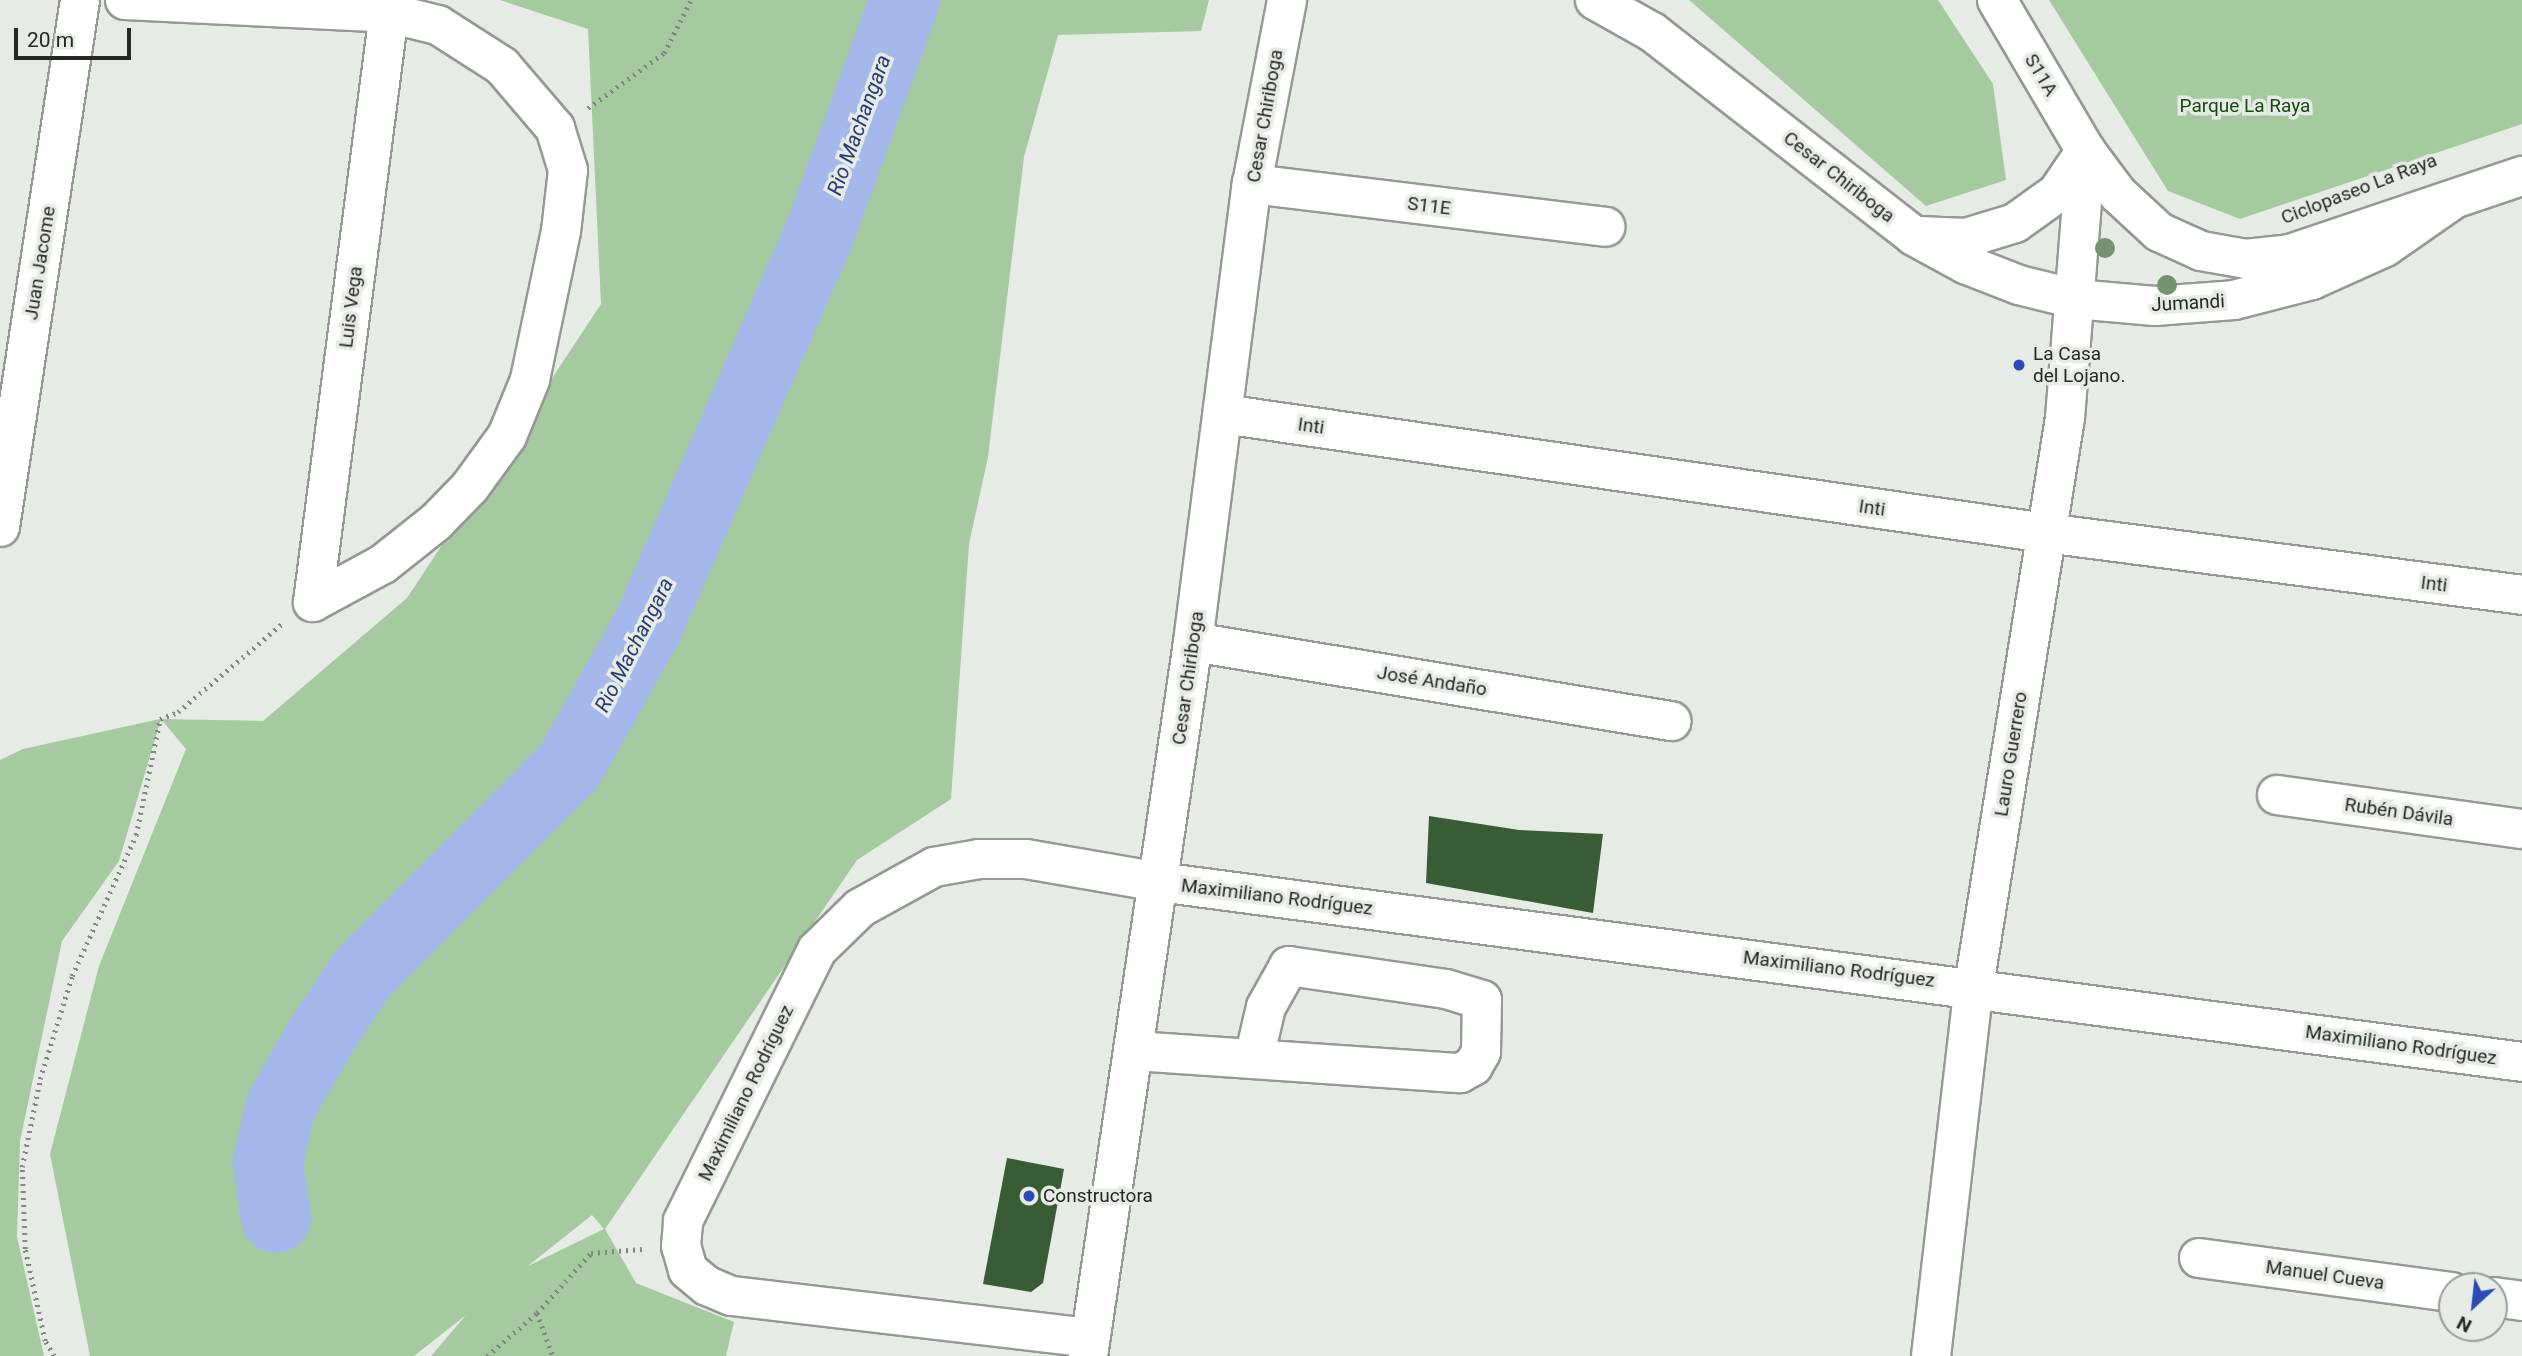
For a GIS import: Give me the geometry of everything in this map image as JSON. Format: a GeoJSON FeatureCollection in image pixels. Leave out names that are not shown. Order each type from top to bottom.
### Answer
{"type":"FeatureCollection","features":[{"type":"Feature","properties":{"kind":"street","name":"Juan Jacome"},"geometry":{"type":"LineString","coordinates":[[0,527],[80,0]]}},
{"type":"Feature","properties":{"kind":"street"},"geometry":{"type":"LineString","coordinates":[[125,0],[389,13],[438,25],[502,66],[555,128],[568,170],[561,231],[530,380],[507,436],[470,487],[436,522],[383,564],[313,601]]}},
{"type":"Feature","properties":{"kind":"street","name":"Cesar Chiriboga"},"geometry":{"type":"LineString","coordinates":[[1089,1347],[1135,1051],[1193,642],[1252,184],[1287,0]]}},
{"type":"Feature","properties":{"kind":"street","name":"Cesar Chiriboga"},"geometry":{"type":"LineString","coordinates":[[1595,0],[1652,32],[1914,236],[1966,238],[2015,223],[2057,193],[2086,151]]}},
{"type":"Feature","properties":{"kind":"street","name":"S11A"},"geometry":{"type":"LineString","coordinates":[[1997,0],[2086,151]]}},
{"type":"Feature","properties":{"kind":"street","name":"Luis Vega"},"geometry":{"type":"LineString","coordinates":[[313,601],[389,13]]}},
{"type":"Feature","properties":{"kind":"street","name":"Jumandi"},"geometry":{"type":"LineString","coordinates":[[2086,151],[2118,194],[2159,232],[2201,251],[2246,258],[2290,254],[2451,201],[2519,186]]}},
{"type":"Feature","properties":{"kind":"street","name":"Lauro Guerrero"},"geometry":{"type":"LineString","coordinates":[[1931,1356],[1974,986],[2065,418],[2086,151]]}},
{"type":"Feature","properties":{"kind":"street","name":"S11E"},"geometry":{"type":"LineString","coordinates":[[1252,184],[1605,227]]}},
{"type":"Feature","properties":{"kind":"street","name":"Jumandi"},"geometry":{"type":"LineString","coordinates":[[1914,236],[1965,264],[2019,285],[2075,299],[2155,306],[2247,297],[2312,280],[2385,247],[2451,201]]}},
{"type":"Feature","properties":{"kind":"street","name":"Inti"},"geometry":{"type":"LineString","coordinates":[[1223,414],[2046,533],[2522,595]]}},
{"type":"Feature","properties":{"kind":"street","name":"José Andaño"},"geometry":{"type":"LineString","coordinates":[[1193,642],[1672,721]]}},
{"type":"Feature","properties":{"kind":"street","name":"Rubén Dávila"},"geometry":{"type":"LineString","coordinates":[[2277,795],[2522,829]]}},
{"type":"Feature","properties":{"kind":"street","name":"Maximiliano Rodríguez"},"geometry":{"type":"LineString","coordinates":[[681,1246],[683,1221],[817,950],[860,908],[934,867],[979,859],[1026,859],[1159,882],[1974,986],[2522,1062]]}},
{"type":"Feature","properties":{"kind":"street"},"geometry":{"type":"LineString","coordinates":[[1135,1051],[1460,1073],[1473,1066],[1481,1052],[1482,1000],[1446,989],[1289,966],[1266,1007],[1254,1058]]}},
{"type":"Feature","properties":{"kind":"street"},"geometry":{"type":"LineString","coordinates":[[681,1246],[688,1270],[707,1286],[731,1296],[1089,1347]]}},
{"type":"Feature","properties":{"kind":"street","name":"Manuel Cueva"},"geometry":{"type":"LineString","coordinates":[[2199,1258],[2438,1290]]}},
{"type":"Feature","properties":{"kind":"path"},"geometry":{"type":"LineString","coordinates":[[555,128],[619,90],[664,53],[691,0]]}},
{"type":"Feature","properties":{"kind":"path"},"geometry":{"type":"LineString","coordinates":[[54,1356],[45,1341],[25,1249],[22,1167],[40,1079],[72,976],[136,835],[160,719],[178,712],[267,634],[313,601]]}},
{"type":"Feature","properties":{"kind":"path"},"geometry":{"type":"LineString","coordinates":[[486,1356],[537,1313],[591,1253],[681,1246]]}},
{"type":"Feature","properties":{"kind":"path"},"geometry":{"type":"LineString","coordinates":[[537,1313],[553,1356]]}},
{"type":"Feature","properties":{"kind":"green space"},"geometry":{"type":"Polygon","coordinates":[[[500,0],[1209,0],[1201,31],[1058,35],[1024,157],[988,457],[969,544],[951,799],[857,860],[605,1229],[636,1283],[734,1322],[726,1356],[431,1356],[466,1315],[414,1356],[90,1356],[50,1154],[99,966],[186,749],[161,719],[263,721],[407,598],[601,304],[588,29],[500,0]],[[592,1215],[528,1266],[604,1229],[592,1215]]]}},
{"type":"Feature","properties":{"kind":"green space"},"geometry":{"type":"Polygon","coordinates":[[[1689,0],[1938,0],[1993,84],[2006,180],[1926,206],[1689,0]]]}},
{"type":"Feature","properties":{"kind":"green space","name":"Parque La Raya"},"geometry":{"type":"Polygon","coordinates":[[[2049,0],[2522,0],[2522,124],[2240,219],[2168,191],[2049,0]]]}},
{"type":"Feature","properties":{"kind":"green space"},"geometry":{"type":"Polygon","coordinates":[[[161,719],[119,861],[62,941],[20,1141],[17,1237],[44,1356],[0,1356],[0,760],[23,749],[161,719]]]}},
{"type":"Feature","properties":{"kind":"building"},"geometry":{"type":"Polygon","coordinates":[[[1429,816],[1519,830],[1603,834],[1593,913],[1426,883],[1429,816]]]}},
{"type":"Feature","properties":{"kind":"building"},"geometry":{"type":"Polygon","coordinates":[[[1007,1158],[1064,1169],[1043,1283],[1031,1292],[983,1284],[1007,1158]]]}},
{"type":"Feature","properties":{"kind":"waterway","name":"Rio Machangara"},"geometry":{"type":"LineString","coordinates":[[276,1218],[268,1163],[280,1108],[318,1041],[363,973],[570,765],[648,626],[819,235],[905,0]]}},
{"type":"Feature","properties":{"kind":"place","name":"La Casa del Lojano."},"geometry":{"type":"Point","coordinates":[2019,365]}},
{"type":"Feature","properties":{"kind":"place","name":"Constructora"},"geometry":{"type":"Point","coordinates":[1029,1196]}}]}
